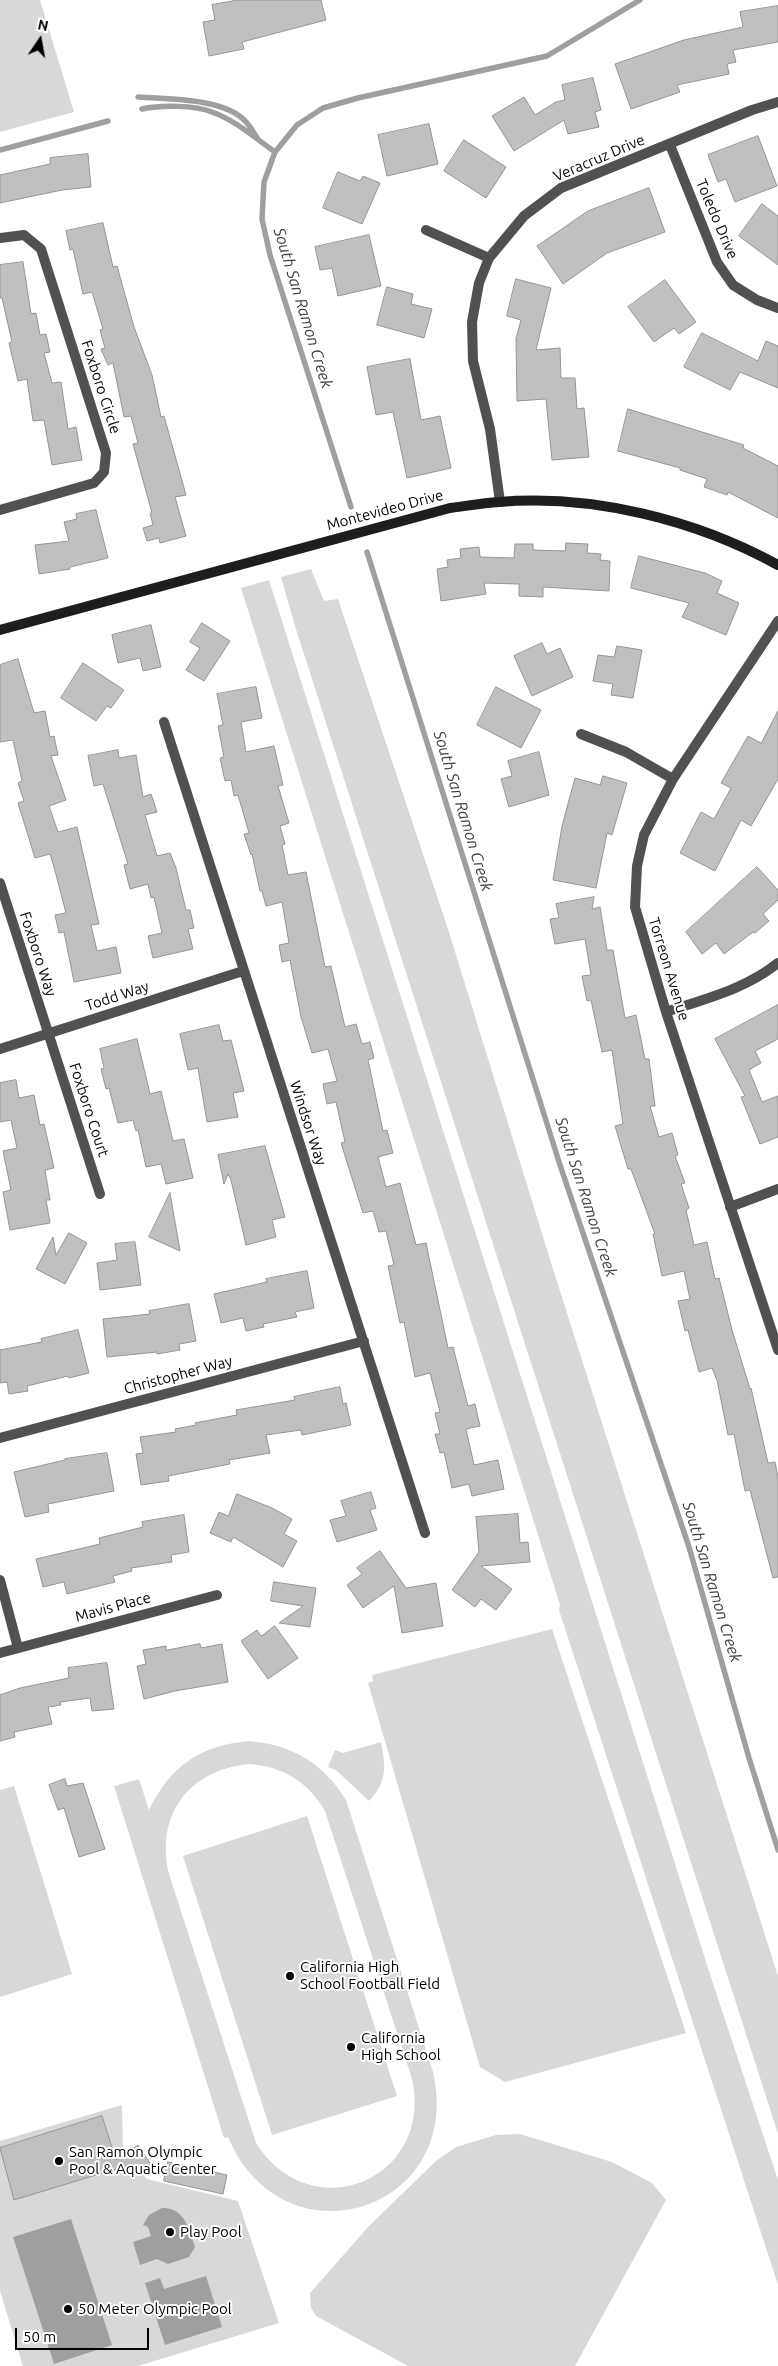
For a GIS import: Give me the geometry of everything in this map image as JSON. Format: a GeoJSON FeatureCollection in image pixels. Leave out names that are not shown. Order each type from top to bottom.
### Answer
{"type":"FeatureCollection","features":[{"type":"Feature","properties":{"kind":"street","name":"Veracruz Drive"},"geometry":{"type":"LineString","coordinates":[[500,502],[490,429],[473,361],[472,322],[479,283],[489,258],[524,216],[561,188],[752,110],[778,102]]}},
{"type":"Feature","properties":{"kind":"street","name":"Toledo Drive"},"geometry":{"type":"LineString","coordinates":[[670,145],[717,262],[733,284],[756,300],[778,308]]}},
{"type":"Feature","properties":{"kind":"street"},"geometry":{"type":"LineString","coordinates":[[426,230],[489,258]]}},
{"type":"Feature","properties":{"kind":"street","name":"Foxboro Circle"},"geometry":{"type":"LineString","coordinates":[[0,238],[24,235],[41,249],[106,453],[104,472],[94,483],[0,510]]}},
{"type":"Feature","properties":{"kind":"street","name":"Montevideo Drive"},"geometry":{"type":"LineString","coordinates":[[0,630],[450,508],[500,502],[558,502],[635,511],[700,530],[757,553],[778,565]]}},
{"type":"Feature","properties":{"kind":"street","name":"Torreon Avenue"},"geometry":{"type":"LineString","coordinates":[[778,621],[673,780],[644,835],[636,866],[635,907],[666,1012],[778,1350]]}},
{"type":"Feature","properties":{"kind":"street","name":"Windsor Way"},"geometry":{"type":"LineString","coordinates":[[164,722],[425,1533]]}},
{"type":"Feature","properties":{"kind":"street"},"geometry":{"type":"LineString","coordinates":[[581,734],[626,752],[673,780]]}},
{"type":"Feature","properties":{"kind":"street","name":"Foxboro Way"},"geometry":{"type":"LineString","coordinates":[[0,883],[48,1034]]}},
{"type":"Feature","properties":{"kind":"street"},"geometry":{"type":"LineString","coordinates":[[666,1012],[729,992],[765,974],[778,962]]}},
{"type":"Feature","properties":{"kind":"street","name":"Todd Way"},"geometry":{"type":"LineString","coordinates":[[0,1049],[243,971]]}},
{"type":"Feature","properties":{"kind":"street","name":"Foxboro Court"},"geometry":{"type":"LineString","coordinates":[[48,1034],[100,1194]]}},
{"type":"Feature","properties":{"kind":"street"},"geometry":{"type":"LineString","coordinates":[[730,1207],[778,1189]]}},
{"type":"Feature","properties":{"kind":"street","name":"Christopher Way"},"geometry":{"type":"LineString","coordinates":[[0,1438],[364,1340]]}},
{"type":"Feature","properties":{"kind":"street"},"geometry":{"type":"LineString","coordinates":[[0,1580],[18,1648]]}},
{"type":"Feature","properties":{"kind":"street","name":"Mavis Place"},"geometry":{"type":"LineString","coordinates":[[0,1653],[217,1595]]}},
{"type":"Feature","properties":{"kind":"shaded area"},"geometry":{"type":"Polygon","coordinates":[[[0,0],[40,0],[74,112],[0,132],[0,0]]]}},
{"type":"Feature","properties":{"kind":"shaded area"},"geometry":{"type":"Polygon","coordinates":[[[311,569],[324,601],[338,599],[448,929],[553,1269],[778,1976],[778,2134],[295,626],[281,577],[311,569]]]}},
{"type":"Feature","properties":{"kind":"shaded area"},"geometry":{"type":"Polygon","coordinates":[[[269,580],[707,1965],[778,2180],[778,2285],[559,1610],[560,1605],[241,588],[269,580]]]}},
{"type":"Feature","properties":{"kind":"shaded area"},"geometry":{"type":"Polygon","coordinates":[[[552,1629],[686,2033],[505,2082],[480,2067],[368,1683],[373,1681],[372,1675],[552,1629]]]}},
{"type":"Feature","properties":{"kind":"shaded area"},"geometry":{"type":"Polygon","coordinates":[[[250,1741],[266,1743],[293,1752],[306,1759],[328,1776],[346,1800],[433,2072],[436,2120],[422,2160],[397,2189],[363,2206],[325,2211],[288,2202],[254,2178],[228,2137],[224,2138],[114,1786],[139,1779],[149,1810],[167,1781],[189,1760],[217,1747],[250,1741]],[[250,1764],[229,1768],[210,1775],[194,1785],[182,1798],[173,1814],[167,1832],[166,1852],[169,1874],[256,2143],[279,2169],[307,2184],[335,2188],[363,2182],[387,2167],[405,2144],[414,2114],[412,2079],[325,1811],[303,1784],[284,1773],[250,1764]]]}},
{"type":"Feature","properties":{"kind":"shaded area"},"geometry":{"type":"Polygon","coordinates":[[[381,1742],[384,1774],[379,1787],[369,1801],[336,1770],[328,1767],[335,1750],[343,1753],[381,1742]]]}},
{"type":"Feature","properties":{"kind":"shaded area"},"geometry":{"type":"Polygon","coordinates":[[[14,1786],[72,1974],[0,1997],[0,1790],[14,1786]]]}},
{"type":"Feature","properties":{"kind":"shaded area","name":"California High School Football Field"},"geometry":{"type":"Polygon","coordinates":[[[307,1816],[397,2096],[272,2135],[183,1856],[307,1816]]]}},
{"type":"Feature","properties":{"kind":"shaded area"},"geometry":{"type":"Polygon","coordinates":[[[122,2105],[123,2155],[147,2179],[238,2201],[279,2323],[138,2366],[23,2366],[0,2291],[0,2141],[122,2105]]]}},
{"type":"Feature","properties":{"kind":"shaded area"},"geometry":{"type":"Polygon","coordinates":[[[520,2134],[612,2162],[652,2183],[666,2200],[575,2366],[408,2366],[316,2316],[311,2308],[310,2293],[369,2226],[436,2161],[456,2147],[496,2135],[520,2134]]]}},
{"type":"Feature","properties":{"kind":"shaded area","name":"Play Pool"},"geometry":{"type":"Polygon","coordinates":[[[162,2208],[176,2211],[181,2215],[188,2227],[195,2247],[189,2257],[168,2264],[157,2259],[140,2265],[133,2242],[151,2236],[148,2227],[143,2225],[149,2215],[162,2208]]]}},
{"type":"Feature","properties":{"kind":"shaded area","name":"50 Meter Olympic Pool"},"geometry":{"type":"Polygon","coordinates":[[[71,2219],[112,2345],[54,2364],[13,2237],[71,2219]]]}},
{"type":"Feature","properties":{"kind":"shaded area"},"geometry":{"type":"Polygon","coordinates":[[[206,2276],[222,2327],[165,2345],[145,2283],[160,2278],[164,2289],[206,2276]]]}},
{"type":"Feature","properties":{"kind":"building"},"geometry":{"type":"Polygon","coordinates":[[[238,0],[321,0],[326,20],[242,42],[244,49],[209,56],[203,22],[215,20],[212,5],[238,0]]]}},
{"type":"Feature","properties":{"kind":"building"},"geometry":{"type":"Polygon","coordinates":[[[778,6],[778,42],[733,50],[736,62],[727,64],[729,74],[677,85],[680,92],[631,109],[615,64],[684,40],[743,27],[740,12],[778,6]]]}},
{"type":"Feature","properties":{"kind":"building"},"geometry":{"type":"Polygon","coordinates":[[[593,78],[601,110],[595,112],[599,127],[568,134],[564,120],[514,151],[492,116],[524,97],[535,115],[556,102],[565,100],[562,85],[593,78]]]}},
{"type":"Feature","properties":{"kind":"building"},"geometry":{"type":"Polygon","coordinates":[[[429,124],[438,164],[387,176],[378,135],[429,124]]]}},
{"type":"Feature","properties":{"kind":"building"},"geometry":{"type":"Polygon","coordinates":[[[758,136],[777,186],[735,202],[726,179],[718,182],[708,155],[758,136]]]}},
{"type":"Feature","properties":{"kind":"building"},"geometry":{"type":"Polygon","coordinates":[[[464,140],[506,167],[486,198],[444,171],[464,140]]]}},
{"type":"Feature","properties":{"kind":"building"},"geometry":{"type":"Polygon","coordinates":[[[88,154],[91,187],[62,190],[0,203],[0,175],[50,164],[50,158],[88,154]]]}},
{"type":"Feature","properties":{"kind":"building"},"geometry":{"type":"Polygon","coordinates":[[[338,172],[360,181],[363,176],[380,183],[362,224],[323,208],[338,172]]]}},
{"type":"Feature","properties":{"kind":"building"},"geometry":{"type":"Polygon","coordinates":[[[649,188],[665,232],[607,253],[563,284],[537,246],[588,211],[649,188]]]}},
{"type":"Feature","properties":{"kind":"building"},"geometry":{"type":"Polygon","coordinates":[[[762,204],[778,216],[778,265],[739,236],[762,204]]]}},
{"type":"Feature","properties":{"kind":"building"},"geometry":{"type":"Polygon","coordinates":[[[103,223],[113,267],[117,266],[134,327],[152,375],[161,417],[164,416],[186,495],[175,497],[186,536],[160,543],[159,538],[147,541],[143,528],[153,525],[150,513],[152,513],[133,444],[138,443],[131,416],[124,417],[113,363],[108,365],[101,349],[105,348],[100,330],[103,329],[92,292],[83,294],[73,249],[70,250],[66,231],[103,223]]]}},
{"type":"Feature","properties":{"kind":"building"},"geometry":{"type":"Polygon","coordinates":[[[369,235],[381,286],[338,296],[332,268],[320,270],[315,247],[369,235]]]}},
{"type":"Feature","properties":{"kind":"building"},"geometry":{"type":"Polygon","coordinates":[[[23,262],[31,314],[36,313],[40,335],[46,334],[50,352],[44,353],[52,383],[61,382],[68,429],[76,427],[82,460],[52,465],[44,420],[33,421],[27,379],[18,381],[9,343],[12,342],[2,298],[0,298],[0,265],[23,262]]]}},
{"type":"Feature","properties":{"kind":"building"},"geometry":{"type":"Polygon","coordinates":[[[516,279],[551,288],[536,350],[560,348],[561,378],[575,378],[577,409],[584,408],[589,457],[552,460],[546,399],[517,401],[516,339],[521,320],[507,316],[516,279]]]}},
{"type":"Feature","properties":{"kind":"building"},"geometry":{"type":"Polygon","coordinates":[[[665,280],[696,322],[679,334],[674,328],[654,342],[628,307],[665,280]]]}},
{"type":"Feature","properties":{"kind":"building"},"geometry":{"type":"Polygon","coordinates":[[[387,287],[413,294],[411,304],[432,309],[424,338],[377,325],[387,287]]]}},
{"type":"Feature","properties":{"kind":"building"},"geometry":{"type":"Polygon","coordinates":[[[702,333],[758,361],[766,341],[778,346],[778,388],[740,372],[730,390],[684,367],[702,333]]]}},
{"type":"Feature","properties":{"kind":"building"},"geometry":{"type":"Polygon","coordinates":[[[410,359],[421,420],[440,416],[451,468],[407,478],[393,412],[376,415],[367,367],[410,359]]]}},
{"type":"Feature","properties":{"kind":"building"},"geometry":{"type":"Polygon","coordinates":[[[628,409],[744,445],[743,448],[778,466],[778,518],[728,492],[727,495],[704,487],[707,479],[680,470],[680,468],[618,451],[628,409]]]}},
{"type":"Feature","properties":{"kind":"building"},"geometry":{"type":"Polygon","coordinates":[[[96,510],[108,558],[70,567],[70,569],[39,574],[35,545],[69,541],[64,522],[77,519],[76,514],[96,510]]]}},
{"type":"Feature","properties":{"kind":"building"},"geometry":{"type":"Polygon","coordinates":[[[566,543],[588,544],[587,553],[601,554],[600,560],[610,561],[609,591],[543,587],[543,597],[519,596],[519,584],[484,583],[486,594],[441,601],[437,569],[448,567],[447,560],[461,558],[460,549],[479,547],[480,557],[514,558],[515,544],[533,544],[533,550],[565,551],[566,543]]]}},
{"type":"Feature","properties":{"kind":"building"},"geometry":{"type":"Polygon","coordinates":[[[639,556],[705,573],[722,581],[717,593],[739,603],[726,635],[682,617],[689,603],[631,588],[639,556]]]}},
{"type":"Feature","properties":{"kind":"building"},"geometry":{"type":"Polygon","coordinates":[[[202,623],[230,641],[204,681],[186,670],[200,648],[190,642],[202,623]]]}},
{"type":"Feature","properties":{"kind":"building"},"geometry":{"type":"Polygon","coordinates":[[[151,625],[161,667],[143,671],[140,658],[118,663],[112,635],[151,625]]]}},
{"type":"Feature","properties":{"kind":"building"},"geometry":{"type":"Polygon","coordinates":[[[542,643],[547,654],[560,648],[573,677],[532,696],[514,656],[542,643]]]}},
{"type":"Feature","properties":{"kind":"building"},"geometry":{"type":"Polygon","coordinates":[[[617,646],[642,650],[633,698],[611,695],[613,684],[593,681],[598,655],[614,657],[617,646]]]}},
{"type":"Feature","properties":{"kind":"building"},"geometry":{"type":"Polygon","coordinates":[[[18,659],[34,713],[45,711],[50,737],[54,736],[58,755],[51,756],[66,800],[49,806],[58,832],[77,827],[99,924],[91,925],[97,951],[116,947],[121,973],[74,982],[64,932],[59,933],[55,915],[66,913],[50,854],[35,858],[18,803],[24,801],[18,783],[22,781],[13,740],[0,742],[0,665],[18,659]]]}},
{"type":"Feature","properties":{"kind":"building"},"geometry":{"type":"Polygon","coordinates":[[[83,663],[124,690],[111,708],[107,706],[96,721],[61,698],[83,663]]]}},
{"type":"Feature","properties":{"kind":"building"},"geometry":{"type":"Polygon","coordinates":[[[256,687],[262,718],[241,722],[246,752],[274,746],[283,785],[278,786],[289,823],[280,826],[285,844],[282,845],[288,875],[306,872],[325,967],[331,966],[345,1027],[356,1024],[362,1044],[370,1042],[374,1058],[368,1060],[383,1131],[387,1130],[393,1153],[378,1157],[386,1187],[400,1183],[416,1245],[426,1243],[448,1348],[453,1347],[468,1406],[475,1404],[480,1426],[466,1429],[474,1465],[498,1460],[504,1489],[472,1496],[469,1484],[452,1488],[444,1452],[440,1453],[435,1434],[440,1434],[435,1413],[440,1412],[430,1373],[415,1377],[404,1322],[400,1323],[388,1266],[394,1265],[386,1231],[379,1232],[373,1211],[363,1213],[341,1143],[345,1142],[336,1102],[327,1104],[323,1084],[337,1081],[328,1049],[312,1053],[301,1017],[290,960],[282,962],[279,945],[289,943],[282,902],[266,906],[262,891],[260,891],[252,854],[244,834],[249,833],[238,795],[234,796],[231,780],[225,781],[220,758],[224,757],[218,726],[223,725],[217,694],[256,687]]]}},
{"type":"Feature","properties":{"kind":"building"},"geometry":{"type":"Polygon","coordinates":[[[496,687],[541,710],[521,748],[477,725],[496,687]]]}},
{"type":"Feature","properties":{"kind":"building"},"geometry":{"type":"Polygon","coordinates":[[[778,711],[778,779],[751,826],[741,820],[715,871],[680,853],[701,812],[714,819],[731,788],[721,783],[748,736],[761,743],[778,711]]]}},
{"type":"Feature","properties":{"kind":"building"},"geometry":{"type":"Polygon","coordinates":[[[118,750],[119,758],[136,755],[143,797],[151,794],[157,812],[145,815],[157,856],[170,853],[176,868],[186,910],[190,910],[194,928],[188,929],[193,949],[153,958],[148,936],[162,933],[154,897],[151,898],[148,884],[130,889],[124,865],[128,864],[103,784],[94,786],[88,756],[118,750]]]}},
{"type":"Feature","properties":{"kind":"building"},"geometry":{"type":"Polygon","coordinates":[[[539,752],[549,795],[509,807],[501,779],[512,776],[508,761],[539,752]]]}},
{"type":"Feature","properties":{"kind":"building"},"geometry":{"type":"Polygon","coordinates":[[[603,776],[627,783],[612,835],[607,833],[596,888],[553,880],[562,826],[575,778],[600,785],[603,776]]]}},
{"type":"Feature","properties":{"kind":"building"},"geometry":{"type":"Polygon","coordinates":[[[757,867],[778,890],[778,900],[763,914],[769,921],[724,954],[716,943],[702,954],[686,932],[757,867]]]}},
{"type":"Feature","properties":{"kind":"building"},"geometry":{"type":"Polygon","coordinates":[[[594,897],[592,909],[600,907],[607,950],[613,950],[625,1018],[636,1015],[645,1059],[649,1059],[655,1106],[650,1106],[659,1137],[672,1133],[678,1155],[675,1156],[685,1183],[681,1184],[689,1208],[686,1210],[694,1245],[707,1242],[715,1279],[719,1278],[732,1330],[751,1388],[768,1463],[775,1462],[778,1477],[778,1577],[773,1578],[750,1490],[745,1491],[734,1434],[728,1435],[717,1380],[712,1368],[699,1372],[688,1330],[685,1331],[678,1301],[690,1299],[684,1271],[662,1276],[653,1234],[655,1234],[631,1169],[628,1169],[615,1126],[623,1124],[612,1050],[602,1052],[591,1000],[587,1001],[582,976],[591,975],[585,939],[555,944],[550,919],[559,918],[556,904],[594,897]]]}},
{"type":"Feature","properties":{"kind":"building"},"geometry":{"type":"Polygon","coordinates":[[[778,1005],[778,1039],[755,1051],[761,1063],[749,1070],[762,1102],[778,1096],[778,1137],[760,1144],[741,1097],[745,1096],[715,1039],[778,1005]]]}},
{"type":"Feature","properties":{"kind":"building"},"geometry":{"type":"Polygon","coordinates":[[[219,1025],[223,1041],[231,1040],[244,1091],[233,1093],[238,1117],[207,1122],[198,1068],[188,1070],[180,1034],[219,1025]]]}},
{"type":"Feature","properties":{"kind":"building"},"geometry":{"type":"Polygon","coordinates":[[[137,1039],[150,1094],[161,1091],[173,1141],[184,1139],[193,1178],[166,1184],[161,1164],[146,1167],[138,1130],[136,1131],[133,1120],[118,1123],[109,1088],[106,1089],[101,1069],[104,1068],[100,1049],[137,1039]]]}},
{"type":"Feature","properties":{"kind":"building"},"geometry":{"type":"Polygon","coordinates":[[[16,1080],[19,1098],[34,1095],[40,1125],[44,1124],[54,1168],[45,1170],[50,1200],[46,1200],[50,1223],[10,1230],[3,1192],[11,1190],[3,1151],[17,1148],[11,1120],[0,1122],[0,1083],[16,1080]]]}},
{"type":"Feature","properties":{"kind":"building"},"geometry":{"type":"Polygon","coordinates":[[[265,1146],[285,1217],[272,1220],[276,1237],[246,1245],[231,1180],[228,1174],[224,1184],[218,1155],[265,1146]]]}},
{"type":"Feature","properties":{"kind":"building"},"geometry":{"type":"Polygon","coordinates":[[[170,1193],[180,1251],[149,1237],[170,1193]]]}},
{"type":"Feature","properties":{"kind":"building"},"geometry":{"type":"Polygon","coordinates":[[[69,1233],[87,1243],[65,1284],[36,1269],[53,1237],[56,1255],[69,1233]]]}},
{"type":"Feature","properties":{"kind":"building"},"geometry":{"type":"Polygon","coordinates":[[[135,1242],[141,1285],[100,1290],[97,1263],[117,1260],[115,1244],[135,1242]]]}},
{"type":"Feature","properties":{"kind":"building"},"geometry":{"type":"Polygon","coordinates":[[[307,1271],[314,1308],[295,1312],[297,1317],[263,1324],[264,1327],[246,1331],[243,1318],[221,1323],[214,1294],[267,1282],[266,1279],[307,1271]]]}},
{"type":"Feature","properties":{"kind":"building"},"geometry":{"type":"Polygon","coordinates":[[[189,1304],[196,1341],[179,1344],[180,1350],[157,1354],[157,1352],[107,1357],[103,1319],[150,1314],[149,1311],[189,1304]]]}},
{"type":"Feature","properties":{"kind":"building"},"geometry":{"type":"Polygon","coordinates":[[[78,1330],[89,1373],[27,1386],[28,1391],[9,1394],[7,1382],[0,1383],[0,1350],[42,1342],[41,1339],[78,1330]]]}},
{"type":"Feature","properties":{"kind":"building"},"geometry":{"type":"Polygon","coordinates":[[[340,1387],[343,1404],[346,1403],[351,1425],[302,1435],[301,1430],[266,1435],[270,1453],[229,1460],[230,1464],[168,1476],[169,1481],[141,1485],[136,1454],[143,1453],[140,1437],[176,1432],[175,1429],[196,1425],[195,1423],[237,1415],[236,1410],[295,1400],[294,1397],[340,1387]]]}},
{"type":"Feature","properties":{"kind":"building"},"geometry":{"type":"Polygon","coordinates":[[[107,1453],[114,1491],[48,1504],[49,1512],[25,1517],[14,1472],[65,1459],[107,1453]]]}},
{"type":"Feature","properties":{"kind":"building"},"geometry":{"type":"Polygon","coordinates":[[[371,1492],[376,1508],[370,1510],[377,1530],[337,1542],[330,1520],[346,1516],[341,1501],[371,1492]]]}},
{"type":"Feature","properties":{"kind":"building"},"geometry":{"type":"Polygon","coordinates":[[[237,1494],[272,1508],[292,1519],[284,1534],[297,1541],[283,1567],[233,1537],[231,1542],[210,1533],[219,1512],[228,1516],[237,1494]]]}},
{"type":"Feature","properties":{"kind":"building"},"geometry":{"type":"Polygon","coordinates":[[[518,1514],[520,1543],[528,1542],[530,1562],[481,1566],[512,1589],[496,1610],[481,1599],[475,1607],[452,1590],[479,1552],[476,1517],[518,1514]]]}},
{"type":"Feature","properties":{"kind":"building"},"geometry":{"type":"Polygon","coordinates":[[[184,1515],[189,1552],[171,1555],[172,1562],[131,1568],[132,1571],[113,1576],[115,1582],[67,1594],[64,1582],[43,1587],[36,1559],[100,1544],[99,1538],[143,1527],[142,1522],[184,1515]]]}},
{"type":"Feature","properties":{"kind":"building"},"geometry":{"type":"Polygon","coordinates":[[[380,1551],[406,1588],[436,1583],[443,1626],[402,1633],[394,1586],[363,1608],[347,1585],[362,1574],[357,1568],[380,1551]]]}},
{"type":"Feature","properties":{"kind":"building"},"geometry":{"type":"Polygon","coordinates":[[[274,1582],[316,1588],[310,1627],[279,1623],[303,1606],[271,1601],[274,1582]]]}},
{"type":"Feature","properties":{"kind":"building"},"geometry":{"type":"Polygon","coordinates":[[[275,1626],[298,1658],[268,1679],[241,1641],[257,1630],[261,1636],[275,1626]]]}},
{"type":"Feature","properties":{"kind":"building"},"geometry":{"type":"Polygon","coordinates":[[[200,1644],[201,1648],[222,1644],[228,1682],[175,1691],[144,1699],[137,1666],[146,1664],[143,1650],[166,1646],[166,1650],[200,1644]]]}},
{"type":"Feature","properties":{"kind":"building"},"geometry":{"type":"Polygon","coordinates":[[[107,1663],[114,1709],[92,1711],[90,1698],[60,1702],[61,1705],[48,1707],[52,1724],[14,1732],[15,1737],[0,1741],[0,1695],[20,1688],[69,1678],[68,1668],[107,1663]]]}},
{"type":"Feature","properties":{"kind":"building"},"geometry":{"type":"Polygon","coordinates":[[[65,1779],[67,1786],[83,1783],[105,1849],[79,1857],[64,1808],[58,1810],[49,1785],[65,1779]]]}},
{"type":"Feature","properties":{"kind":"building","name":"San Ramon Olympic Pool & Aquatic Center"},"geometry":{"type":"Polygon","coordinates":[[[102,2116],[116,2160],[138,2145],[152,2166],[139,2175],[132,2164],[14,2200],[0,2148],[102,2116]]]}},
{"type":"Feature","properties":{"kind":"building"},"geometry":{"type":"Polygon","coordinates":[[[168,2162],[227,2175],[223,2194],[164,2181],[168,2162]]]}},
{"type":"Feature","properties":{"kind":"waterway","name":"South San Ramon Creek"},"geometry":{"type":"LineString","coordinates":[[351,507],[270,255],[262,219],[264,182],[275,152],[297,125],[323,108],[358,98],[547,56],[640,0]]}},
{"type":"Feature","properties":{"kind":"waterway"},"geometry":{"type":"LineString","coordinates":[[138,97],[180,99],[225,108],[237,114],[246,122],[257,138]]}},
{"type":"Feature","properties":{"kind":"waterway"},"geometry":{"type":"LineString","coordinates":[[142,109],[177,106],[212,112],[237,124],[275,152]]}},
{"type":"Feature","properties":{"kind":"waterway"},"geometry":{"type":"LineString","coordinates":[[0,150],[108,121]]}},
{"type":"Feature","properties":{"kind":"waterway","name":"South San Ramon Creek"},"geometry":{"type":"LineString","coordinates":[[367,552],[560,1165],[689,1547],[749,1758],[778,1850]]}},
{"type":"Feature","properties":{"kind":"place","name":"California High School Football Field"},"geometry":{"type":"Point","coordinates":[290,1976]}},
{"type":"Feature","properties":{"kind":"place","name":"California High School"},"geometry":{"type":"Point","coordinates":[351,2047]}},
{"type":"Feature","properties":{"kind":"place","name":"San Ramon Olympic Pool & Aquatic Center"},"geometry":{"type":"Point","coordinates":[59,2161]}},
{"type":"Feature","properties":{"kind":"place","name":"Play Pool"},"geometry":{"type":"Point","coordinates":[170,2232]}},
{"type":"Feature","properties":{"kind":"place","name":"50 Meter Olympic Pool"},"geometry":{"type":"Point","coordinates":[68,2309]}}]}
